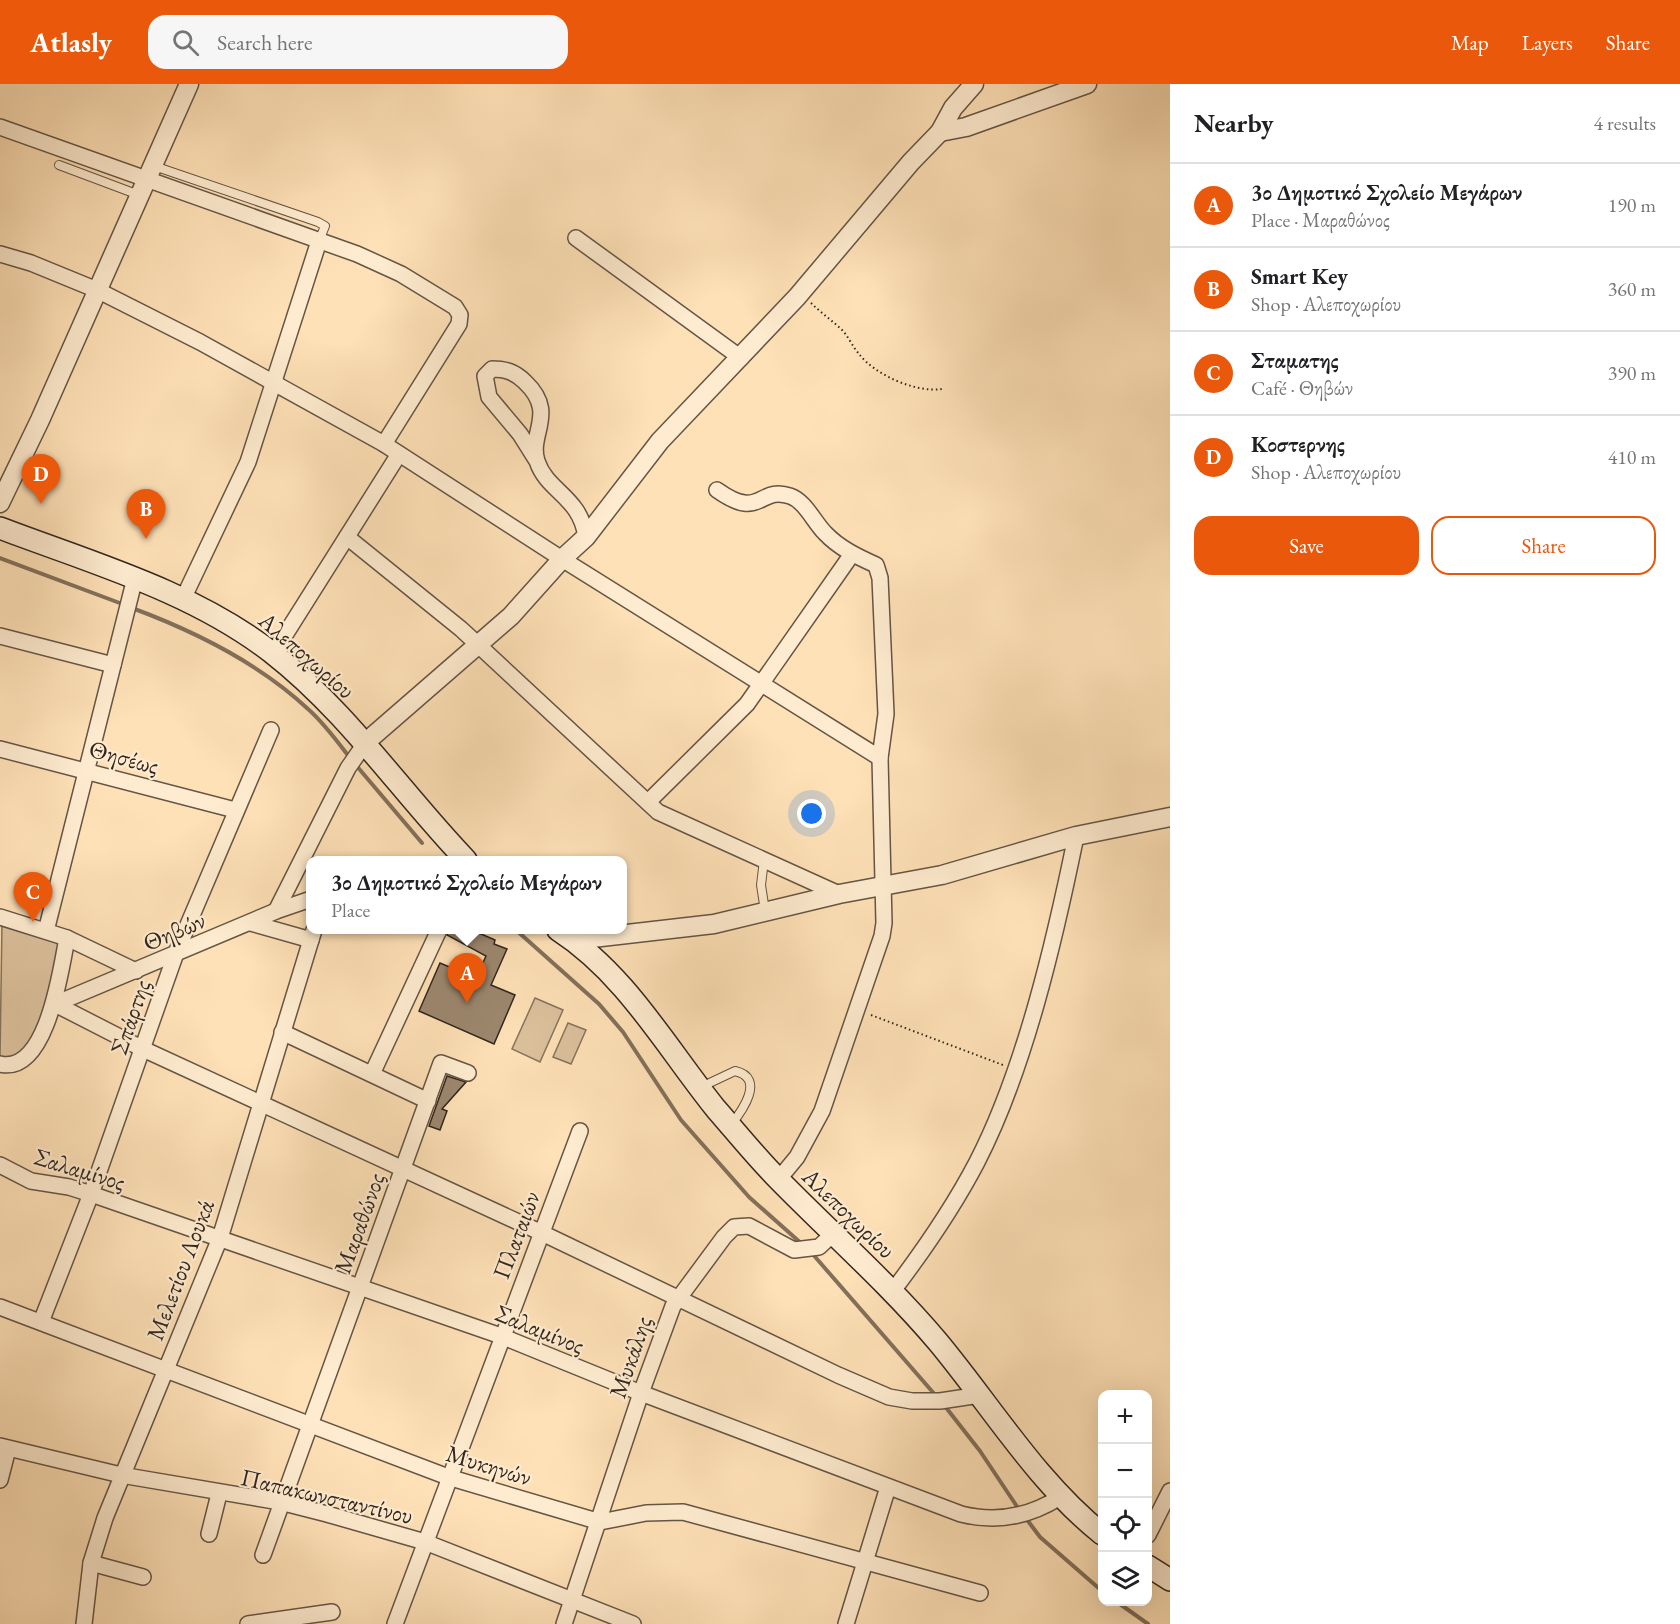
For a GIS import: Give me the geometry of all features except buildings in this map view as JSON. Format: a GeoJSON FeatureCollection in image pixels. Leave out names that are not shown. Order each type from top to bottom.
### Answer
{"type":"FeatureCollection","features":[{"type":"Feature","properties":{"kind":"main road","name":"Αλεποχωρίου"},"geometry":{"type":"LineString","coordinates":[[0,528],[133,586],[183,599],[234,626],[273,654],[364,745],[462,856]]}},
{"type":"Feature","properties":{"kind":"main road","name":"Αλεποχωρίου"},"geometry":{"type":"LineString","coordinates":[[567,935],[600,962],[638,1005],[700,1088],[778,1179],[834,1233],[938,1341],[1060,1497],[1098,1530]]}},
{"type":"Feature","properties":{"kind":"main road"},"geometry":{"type":"LineString","coordinates":[[1152,1569],[1170,1580]]}},
{"type":"Feature","properties":{"kind":"street"},"geometry":{"type":"LineString","coordinates":[[0,503],[148,181],[189,84]]}},
{"type":"Feature","properties":{"kind":"street"},"geometry":{"type":"LineString","coordinates":[[276,911],[348,768],[364,745],[520,607],[562,559],[586,537],[660,441],[741,358],[800,293],[911,162],[940,132],[953,108],[974,84]]}},
{"type":"Feature","properties":{"kind":"street"},"geometry":{"type":"LineString","coordinates":[[940,132],[966,127],[1087,84]]}},
{"type":"Feature","properties":{"kind":"street"},"geometry":{"type":"LineString","coordinates":[[0,127],[320,242],[401,274],[455,307],[460,315],[459,324],[384,444]]}},
{"type":"Feature","properties":{"kind":"street"},"geometry":{"type":"LineString","coordinates":[[576,238],[741,358]]}},
{"type":"Feature","properties":{"kind":"street"},"geometry":{"type":"LineString","coordinates":[[183,599],[241,478],[320,242]]}},
{"type":"Feature","properties":{"kind":"street"},"geometry":{"type":"LineString","coordinates":[[0,254],[31,263],[97,290],[200,342],[384,444],[562,559],[880,758]]}},
{"type":"Feature","properties":{"kind":"street"},"geometry":{"type":"LineString","coordinates":[[537,461],[540,427],[539,402],[533,391],[516,374],[504,369],[492,369],[485,376],[489,397],[520,434],[537,461],[550,481],[574,505],[583,520],[586,537]]}},
{"type":"Feature","properties":{"kind":"street"},"geometry":{"type":"LineString","coordinates":[[273,654],[399,454]]}},
{"type":"Feature","properties":{"kind":"street"},"geometry":{"type":"LineString","coordinates":[[717,490],[734,501],[747,505],[771,496],[790,496],[799,500],[824,532],[852,554],[876,565],[879,570],[886,714],[880,758],[882,936],[813,1132],[778,1179]]}},
{"type":"Feature","properties":{"kind":"street"},"geometry":{"type":"LineString","coordinates":[[347,537],[404,580],[461,629],[648,802],[672,820],[839,894]]}},
{"type":"Feature","properties":{"kind":"street"},"geometry":{"type":"LineString","coordinates":[[648,802],[732,720],[762,683],[852,554]]}},
{"type":"Feature","properties":{"kind":"street"},"geometry":{"type":"LineString","coordinates":[[46,931],[133,586]]}},
{"type":"Feature","properties":{"kind":"street"},"geometry":{"type":"LineString","coordinates":[[0,636],[113,665]]}},
{"type":"Feature","properties":{"kind":"street","name":"Σπάρτης"},"geometry":{"type":"LineString","coordinates":[[41,1322],[91,1194],[176,953],[271,730]]}},
{"type":"Feature","properties":{"kind":"street","name":"Θησέως"},"geometry":{"type":"LineString","coordinates":[[0,749],[235,810]]}},
{"type":"Feature","properties":{"kind":"street"},"geometry":{"type":"LineString","coordinates":[[627,931],[714,924],[839,894],[942,875],[1076,836],[1170,817]]}},
{"type":"Feature","properties":{"kind":"street"},"geometry":{"type":"LineString","coordinates":[[892,1292],[927,1247],[977,1161],[1015,1070],[1055,926],[1076,836]]}},
{"type":"Feature","properties":{"kind":"street","name":"Θηβών"},"geometry":{"type":"LineString","coordinates":[[55,1004],[276,911],[306,901]]}},
{"type":"Feature","properties":{"kind":"street"},"geometry":{"type":"LineString","coordinates":[[0,917],[67,938],[136,971]]}},
{"type":"Feature","properties":{"kind":"street"},"geometry":{"type":"LineString","coordinates":[[251,923],[306,934]]}},
{"type":"Feature","properties":{"kind":"street"},"geometry":{"type":"LineString","coordinates":[[372,1074],[437,934]]}},
{"type":"Feature","properties":{"kind":"street","name":"Μελετίου Λουκά"},"geometry":{"type":"LineString","coordinates":[[84,1624],[91,1563],[121,1475],[220,1238],[312,935]]}},
{"type":"Feature","properties":{"kind":"street"},"geometry":{"type":"LineString","coordinates":[[0,1064],[14,1065],[23,1059],[46,1026],[55,1004],[67,938]]}},
{"type":"Feature","properties":{"kind":"street"},"geometry":{"type":"LineString","coordinates":[[55,1004],[143,1049],[404,1168],[679,1297],[789,1352],[889,1397],[912,1401],[940,1401],[980,1395]]}},
{"type":"Feature","properties":{"kind":"street"},"geometry":{"type":"LineString","coordinates":[[282,1032],[428,1101]]}},
{"type":"Feature","properties":{"kind":"street","name":"Μαραθώνος"},"geometry":{"type":"LineString","coordinates":[[264,1555],[280,1502],[441,1063],[468,1073]]}},
{"type":"Feature","properties":{"kind":"street","name":"Πλαταιών"},"geometry":{"type":"LineString","coordinates":[[395,1624],[448,1477],[580,1131]]}},
{"type":"Feature","properties":{"kind":"street","name":"Σαλαμίνος"},"geometry":{"type":"LineString","coordinates":[[0,1165],[31,1181],[69,1187],[360,1285],[501,1336],[640,1393],[888,1487],[983,1520],[1023,1515],[1060,1497]]}},
{"type":"Feature","properties":{"kind":"street","name":"Μυκάλης"},"geometry":{"type":"LineString","coordinates":[[564,1624],[600,1522],[640,1393],[664,1325],[679,1297],[734,1227],[749,1226],[794,1250],[819,1247],[834,1233]]}},
{"type":"Feature","properties":{"kind":"street","name":"Μυκηνών"},"geometry":{"type":"LineString","coordinates":[[0,1307],[448,1477],[600,1522],[645,1513],[683,1512],[980,1593]]}},
{"type":"Feature","properties":{"kind":"street"},"geometry":{"type":"LineString","coordinates":[[0,1480],[4,1447]]}},
{"type":"Feature","properties":{"kind":"street","name":"Παπακωνσταντίνου"},"geometry":{"type":"LineString","coordinates":[[4,1447],[121,1475],[219,1494],[280,1502],[425,1542],[633,1624]]}},
{"type":"Feature","properties":{"kind":"street"},"geometry":{"type":"LineString","coordinates":[[846,1624],[888,1487]]}},
{"type":"Feature","properties":{"kind":"street"},"geometry":{"type":"LineString","coordinates":[[1152,1527],[1170,1491]]}},
{"type":"Feature","properties":{"kind":"street"},"geometry":{"type":"LineString","coordinates":[[209,1534],[219,1494]]}},
{"type":"Feature","properties":{"kind":"street"},"geometry":{"type":"LineString","coordinates":[[91,1563],[143,1577]]}},
{"type":"Feature","properties":{"kind":"street"},"geometry":{"type":"LineString","coordinates":[[248,1624],[332,1612]]}},
{"type":"Feature","properties":{"kind":"lane"},"geometry":{"type":"LineString","coordinates":[[59,165],[148,181]]}},
{"type":"Feature","properties":{"kind":"lane"},"geometry":{"type":"LineString","coordinates":[[764,861],[761,885],[765,912]]}},
{"type":"Feature","properties":{"kind":"lane"},"geometry":{"type":"LineString","coordinates":[[700,1088],[735,1071],[747,1079],[751,1085],[748,1100],[731,1126]]}},
{"type":"Feature","properties":{"kind":"path"},"geometry":{"type":"LineString","coordinates":[[800,293],[843,332],[859,355],[871,367],[909,386],[922,390],[942,389]]}},
{"type":"Feature","properties":{"kind":"path"},"geometry":{"type":"LineString","coordinates":[[857,1010],[1015,1070]]}},
{"type":"Feature","properties":{"kind":"shaded area"},"geometry":{"type":"Polygon","coordinates":[[[2,921],[65,939],[44,1026],[13,1061],[0,1059],[2,921]]]}},
{"type":"Feature","properties":{"kind":"shaded area"},"geometry":{"type":"Polygon","coordinates":[[[535,998],[563,1010],[540,1062],[512,1049],[535,998]]]}},
{"type":"Feature","properties":{"kind":"shaded area"},"geometry":{"type":"Polygon","coordinates":[[[568,1023],[586,1030],[571,1064],[553,1057],[568,1023]]]}},
{"type":"Feature","properties":{"kind":"waterway"},"geometry":{"type":"LineString","coordinates":[[0,558],[125,605]]}},
{"type":"Feature","properties":{"kind":"waterway"},"geometry":{"type":"LineString","coordinates":[[132,608],[202,638],[269,677],[314,714],[350,758]]}},
{"type":"Feature","properties":{"kind":"waterway"},"geometry":{"type":"LineString","coordinates":[[355,764],[422,843]]}},
{"type":"Feature","properties":{"kind":"waterway"},"geometry":{"type":"LineString","coordinates":[[520,934],[599,1004],[623,1032],[681,1120],[749,1197],[802,1244]]}},
{"type":"Feature","properties":{"kind":"waterway"},"geometry":{"type":"LineString","coordinates":[[810,1251],[937,1397]]}},
{"type":"Feature","properties":{"kind":"waterway"},"geometry":{"type":"LineString","coordinates":[[944,1405],[980,1451],[1020,1511]]}},
{"type":"Feature","properties":{"kind":"waterway"},"geometry":{"type":"LineString","coordinates":[[1025,1517],[1040,1537],[1098,1588]]}},
{"type":"Feature","properties":{"kind":"waterway"},"geometry":{"type":"LineString","coordinates":[[1123,1606],[1148,1624]]}},
{"type":"Feature","properties":{"kind":"place","name":"Κοστερνης"},"geometry":{"type":"Point","coordinates":[41,504]}},
{"type":"Feature","properties":{"kind":"place","name":"Smart Key"},"geometry":{"type":"Point","coordinates":[146,539]}},
{"type":"Feature","properties":{"kind":"place","name":"Σταματης"},"geometry":{"type":"Point","coordinates":[33,922]}},
{"type":"Feature","properties":{"kind":"place","name":"3ο Δημοτικό Σχολείο Μεγάρων"},"geometry":{"type":"Point","coordinates":[467,1003]}}]}
